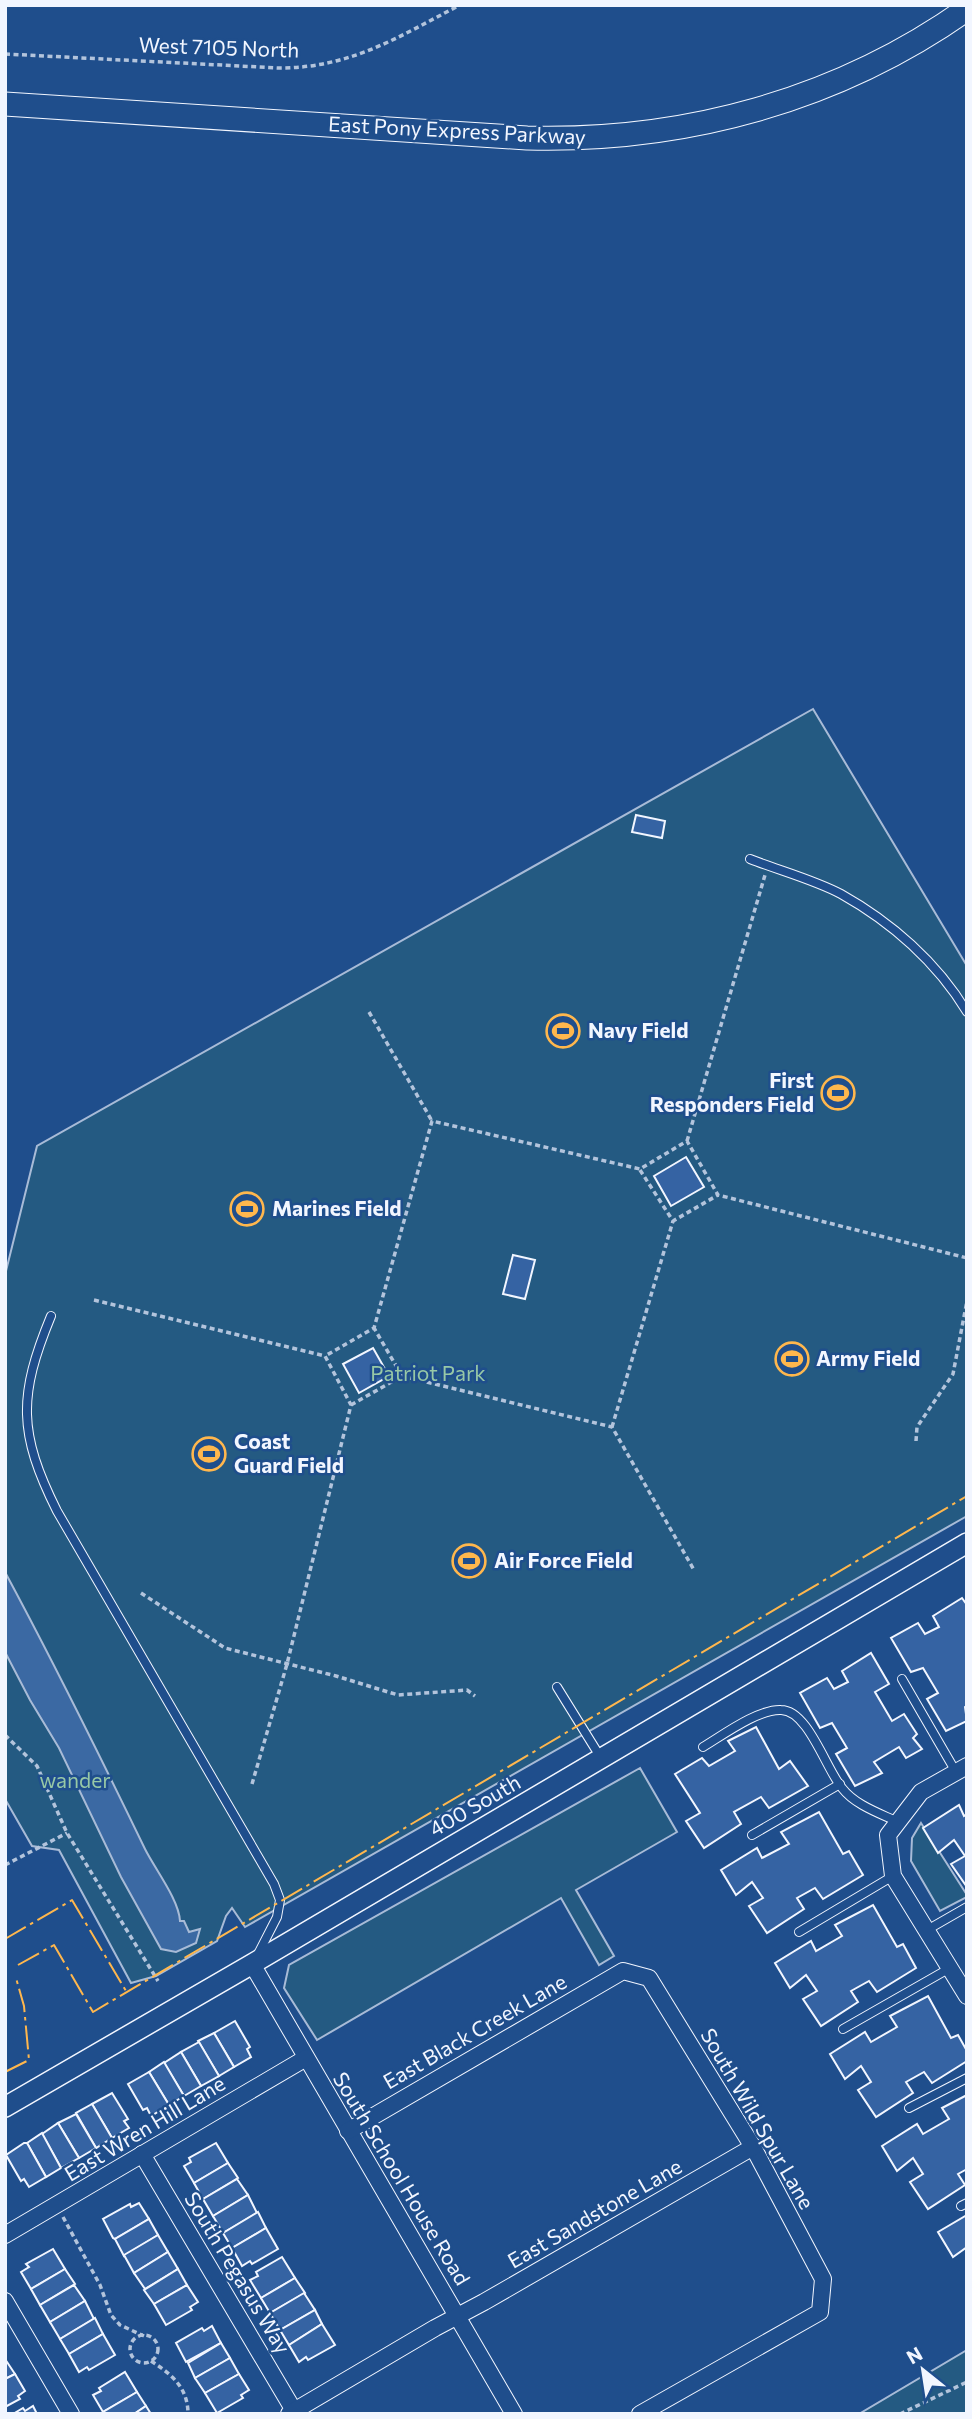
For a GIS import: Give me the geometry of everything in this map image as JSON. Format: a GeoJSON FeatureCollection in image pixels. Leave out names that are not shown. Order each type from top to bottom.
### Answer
{"type":"FeatureCollection","features":[{"type":"Feature","properties":{"kind":"main road","name":"East Pony Express Parkway"},"geometry":{"type":"LineString","coordinates":[[5,104],[527,138],[631,135],[707,123],[796,98],[871,66],[967,9]]}},
{"type":"Feature","properties":{"kind":"street","name":"400 South"},"geometry":{"type":"LineString","coordinates":[[5,2107],[252,1965],[601,1758],[964,1550]]}},
{"type":"Feature","properties":{"kind":"street"},"geometry":{"type":"LineString","coordinates":[[961,1769],[920,1792],[893,1829],[893,1876],[967,1996]]}},
{"type":"Feature","properties":{"kind":"street","name":"South School House Road"},"geometry":{"type":"LineString","coordinates":[[252,1965],[514,2414]]}},
{"type":"Feature","properties":{"kind":"street","name":"East Black Creek Lane"},"geometry":{"type":"LineString","coordinates":[[348,2131],[623,1971]]}},
{"type":"Feature","properties":{"kind":"street","name":"South Wild Spur Lane"},"geometry":{"type":"LineString","coordinates":[[623,1971],[649,1978],[753,2147],[823,2279],[820,2312],[640,2414]]}},
{"type":"Feature","properties":{"kind":"street","name":"East Wren Hill Lane"},"geometry":{"type":"LineString","coordinates":[[5,2235],[306,2058]]}},
{"type":"Feature","properties":{"kind":"street","name":"East Sandstone Lane"},"geometry":{"type":"LineString","coordinates":[[293,2413],[435,2328],[753,2147]]}},
{"type":"Feature","properties":{"kind":"street","name":"South Pegasus Way"},"geometry":{"type":"LineString","coordinates":[[142,2154],[293,2413]]}},
{"type":"Feature","properties":{"kind":"street"},"geometry":{"type":"LineString","coordinates":[[5,2301],[71,2414]]}},
{"type":"Feature","properties":{"kind":"lane"},"geometry":{"type":"LineString","coordinates":[[750,859],[839,893],[903,935],[953,988],[967,1012]]}},
{"type":"Feature","properties":{"kind":"lane"},"geometry":{"type":"LineString","coordinates":[[51,1316],[27,1389],[26,1419],[31,1448],[42,1481],[57,1511],[261,1860],[280,1900],[272,1927],[252,1965]]}},
{"type":"Feature","properties":{"kind":"lane"},"geometry":{"type":"LineString","coordinates":[[902,1679],[961,1769]]}},
{"type":"Feature","properties":{"kind":"lane"},"geometry":{"type":"LineString","coordinates":[[557,1687],[601,1758]]}},
{"type":"Feature","properties":{"kind":"lane"},"geometry":{"type":"LineString","coordinates":[[703,1746],[766,1711],[783,1709],[799,1716],[840,1784],[856,1801],[893,1829]]}},
{"type":"Feature","properties":{"kind":"lane"},"geometry":{"type":"LineString","coordinates":[[752,1835],[840,1784]]}},
{"type":"Feature","properties":{"kind":"lane"},"geometry":{"type":"LineString","coordinates":[[799,1932],[893,1876]]}},
{"type":"Feature","properties":{"kind":"lane"},"geometry":{"type":"LineString","coordinates":[[927,1930],[967,1907]]}},
{"type":"Feature","properties":{"kind":"lane"},"geometry":{"type":"LineString","coordinates":[[843,2029],[950,1968]]}},
{"type":"Feature","properties":{"kind":"lane"},"geometry":{"type":"LineString","coordinates":[[909,2108],[967,2078]]}},
{"type":"Feature","properties":{"kind":"path","name":"West 7105 North"},"geometry":{"type":"LineString","coordinates":[[5,54],[279,68],[316,66],[366,52],[460,5]]}},
{"type":"Feature","properties":{"kind":"path"},"geometry":{"type":"LineString","coordinates":[[640,1170],[687,1142],[762,883]]}},
{"type":"Feature","properties":{"kind":"path"},"geometry":{"type":"LineString","coordinates":[[94,1300],[325,1356],[374,1328],[432,1121],[369,1012]]}},
{"type":"Feature","properties":{"kind":"path"},"geometry":{"type":"LineString","coordinates":[[432,1121],[640,1170],[673,1221]]}},
{"type":"Feature","properties":{"kind":"path"},"geometry":{"type":"LineString","coordinates":[[687,1142],[718,1195]]}},
{"type":"Feature","properties":{"kind":"path"},"geometry":{"type":"LineString","coordinates":[[694,1570],[612,1427],[673,1221],[718,1195],[967,1258]]}},
{"type":"Feature","properties":{"kind":"path"},"geometry":{"type":"LineString","coordinates":[[916,1441],[917,1427],[953,1374],[967,1301]]}},
{"type":"Feature","properties":{"kind":"path"},"geometry":{"type":"LineString","coordinates":[[374,1328],[402,1376]]}},
{"type":"Feature","properties":{"kind":"path"},"geometry":{"type":"LineString","coordinates":[[252,1784],[286,1664],[351,1405],[325,1356]]}},
{"type":"Feature","properties":{"kind":"path"},"geometry":{"type":"LineString","coordinates":[[351,1405],[402,1376],[612,1427]]}},
{"type":"Feature","properties":{"kind":"path"},"geometry":{"type":"LineString","coordinates":[[141,1593],[225,1648],[398,1695],[467,1690],[475,1696]]}},
{"type":"Feature","properties":{"kind":"path"},"geometry":{"type":"LineString","coordinates":[[5,1735],[37,1766],[67,1833],[158,1981]]}},
{"type":"Feature","properties":{"kind":"path"},"geometry":{"type":"LineString","coordinates":[[5,1865],[67,1833]]}},
{"type":"Feature","properties":{"kind":"path"},"geometry":{"type":"LineString","coordinates":[[63,2216],[100,2286],[111,2315],[120,2325],[152,2338],[158,2346],[157,2355],[151,2361]]}},
{"type":"Feature","properties":{"kind":"path"},"geometry":{"type":"LineString","coordinates":[[144,2336],[132,2342],[131,2351],[138,2362],[151,2361],[174,2376],[185,2393],[188,2414]]}},
{"type":"Feature","properties":{"kind":"path"},"geometry":{"type":"LineString","coordinates":[[900,2414],[967,2382]]}},
{"type":"Feature","properties":{"kind":"green space","name":"Patriot Park"},"geometry":{"type":"Polygon","coordinates":[[[813,709],[967,966],[967,1516],[245,1927],[232,1908],[226,1916],[217,1941],[156,1976],[131,1983],[59,1850],[32,1846],[5,1799],[5,1275],[37,1146],[813,709]]]}},
{"type":"Feature","properties":{"kind":"green space"},"geometry":{"type":"Polygon","coordinates":[[[640,1768],[677,1832],[576,1890],[614,1956],[599,1965],[561,1898],[317,2040],[284,1988],[289,1965],[640,1768]]]}},
{"type":"Feature","properties":{"kind":"green space"},"geometry":{"type":"Polygon","coordinates":[[[921,1823],[967,1895],[940,1911],[911,1861],[912,1838],[921,1823]]]}},
{"type":"Feature","properties":{"kind":"green space"},"geometry":{"type":"Polygon","coordinates":[[[967,2350],[967,2414],[859,2414],[967,2350]]]}},
{"type":"Feature","properties":{"kind":"shaded area"},"geometry":{"type":"Polygon","coordinates":[[[5,1572],[145,1849],[171,1894],[180,1921],[184,1921],[189,1932],[200,1929],[196,1943],[176,1952],[161,1949],[121,1877],[59,1748],[5,1652],[5,1572]]]}},
{"type":"Feature","properties":{"kind":"building"},"geometry":{"type":"Polygon","coordinates":[[[636,815],[665,821],[662,838],[632,832],[636,815]]]}},
{"type":"Feature","properties":{"kind":"building"},"geometry":{"type":"Polygon","coordinates":[[[686,1157],[704,1187],[671,1206],[654,1176],[686,1157]]]}},
{"type":"Feature","properties":{"kind":"building"},"geometry":{"type":"Polygon","coordinates":[[[513,1255],[535,1260],[525,1299],[503,1294],[513,1255]]]}},
{"type":"Feature","properties":{"kind":"building"},"geometry":{"type":"Polygon","coordinates":[[[373,1348],[389,1376],[359,1393],[343,1364],[373,1348]]]}},
{"type":"Feature","properties":{"kind":"building"},"geometry":{"type":"Polygon","coordinates":[[[962,1598],[967,1605],[967,1721],[946,1731],[927,1699],[938,1693],[923,1668],[911,1672],[891,1638],[918,1623],[925,1634],[939,1627],[933,1616],[962,1598]]]}},
{"type":"Feature","properties":{"kind":"building"},"geometry":{"type":"Polygon","coordinates":[[[871,1653],[889,1684],[875,1692],[892,1721],[904,1714],[917,1734],[913,1738],[922,1749],[906,1758],[899,1747],[874,1762],[882,1773],[855,1786],[836,1754],[847,1748],[832,1723],[820,1728],[800,1693],[827,1678],[834,1689],[848,1682],[842,1671],[871,1653]]]}},
{"type":"Feature","properties":{"kind":"building"},"geometry":{"type":"Polygon","coordinates":[[[756,1727],[779,1769],[790,1761],[808,1786],[769,1808],[761,1797],[734,1812],[741,1824],[704,1848],[686,1821],[700,1813],[675,1774],[702,1758],[709,1766],[735,1751],[728,1741],[756,1727]]]}},
{"type":"Feature","properties":{"kind":"building"},"geometry":{"type":"Polygon","coordinates":[[[959,1805],[964,1816],[967,1814],[967,1887],[951,1864],[965,1856],[954,1840],[938,1853],[923,1828],[959,1805]]]}},
{"type":"Feature","properties":{"kind":"building"},"geometry":{"type":"Polygon","coordinates":[[[819,1812],[843,1854],[849,1851],[863,1875],[823,1899],[815,1888],[797,1898],[804,1909],[767,1933],[749,1906],[763,1898],[752,1882],[736,1895],[721,1870],[757,1848],[762,1858],[789,1844],[781,1832],[819,1812]]]}},
{"type":"Feature","properties":{"kind":"building"},"geometry":{"type":"Polygon","coordinates":[[[873,1905],[897,1947],[903,1944],[916,1968],[877,1992],[869,1981],[851,1991],[858,2002],[821,2026],[803,1999],[817,1991],[806,1975],[790,1988],[775,1963],[811,1941],[816,1951],[842,1936],[835,1925],[873,1905]]]}},
{"type":"Feature","properties":{"kind":"building"},"geometry":{"type":"Polygon","coordinates":[[[928,1996],[951,2038],[958,2035],[967,2051],[967,2061],[932,2083],[924,2072],[906,2082],[913,2093],[876,2117],[858,2090],[871,2082],[861,2066],[845,2079],[830,2054],[865,2032],[871,2042],[897,2027],[890,2016],[928,1996]]]}},
{"type":"Feature","properties":{"kind":"building"},"geometry":{"type":"Polygon","coordinates":[[[235,2021],[250,2047],[247,2049],[251,2057],[234,2067],[214,2033],[235,2021]]]}},
{"type":"Feature","properties":{"kind":"building"},"geometry":{"type":"Polygon","coordinates":[[[214,2033],[234,2067],[219,2076],[198,2041],[214,2033]]]}},
{"type":"Feature","properties":{"kind":"building"},"geometry":{"type":"Polygon","coordinates":[[[199,2042],[219,2076],[201,2086],[181,2052],[199,2042]]]}},
{"type":"Feature","properties":{"kind":"building"},"geometry":{"type":"Polygon","coordinates":[[[181,2052],[201,2086],[184,2096],[164,2063],[181,2052]]]}},
{"type":"Feature","properties":{"kind":"building"},"geometry":{"type":"Polygon","coordinates":[[[164,2062],[184,2096],[169,2105],[149,2072],[164,2062]]]}},
{"type":"Feature","properties":{"kind":"building"},"geometry":{"type":"Polygon","coordinates":[[[149,2072],[169,2105],[151,2116],[147,2108],[143,2110],[128,2084],[149,2072]]]}},
{"type":"Feature","properties":{"kind":"building"},"geometry":{"type":"Polygon","coordinates":[[[112,2093],[128,2119],[124,2121],[129,2128],[112,2138],[92,2104],[112,2093]]]}},
{"type":"Feature","properties":{"kind":"building"},"geometry":{"type":"Polygon","coordinates":[[[967,2095],[967,2169],[958,2174],[965,2185],[928,2209],[910,2182],[923,2174],[913,2158],[897,2171],[882,2146],[917,2124],[923,2134],[949,2119],[942,2108],[967,2095]]]}},
{"type":"Feature","properties":{"kind":"building"},"geometry":{"type":"Polygon","coordinates":[[[92,2104],[112,2138],[96,2148],[76,2113],[92,2104]]]}},
{"type":"Feature","properties":{"kind":"building"},"geometry":{"type":"Polygon","coordinates":[[[76,2114],[96,2148],[79,2158],[58,2123],[76,2114]]]}},
{"type":"Feature","properties":{"kind":"building"},"geometry":{"type":"Polygon","coordinates":[[[58,2123],[79,2158],[61,2168],[42,2134],[58,2123]]]}},
{"type":"Feature","properties":{"kind":"building"},"geometry":{"type":"Polygon","coordinates":[[[42,2133],[61,2168],[46,2177],[27,2143],[42,2133]]]}},
{"type":"Feature","properties":{"kind":"building"},"geometry":{"type":"Polygon","coordinates":[[[27,2143],[46,2177],[29,2187],[24,2179],[21,2181],[6,2155],[27,2143]]]}},
{"type":"Feature","properties":{"kind":"building"},"geometry":{"type":"Polygon","coordinates":[[[216,2143],[228,2163],[194,2183],[184,2166],[191,2162],[189,2158],[216,2143]]]}},
{"type":"Feature","properties":{"kind":"building"},"geometry":{"type":"Polygon","coordinates":[[[228,2163],[238,2178],[203,2199],[194,2183],[228,2163]]]}},
{"type":"Feature","properties":{"kind":"building"},"geometry":{"type":"Polygon","coordinates":[[[237,2179],[248,2195],[213,2216],[203,2199],[237,2179]]]}},
{"type":"Feature","properties":{"kind":"building"},"geometry":{"type":"Polygon","coordinates":[[[248,2195],[257,2213],[223,2233],[213,2216],[248,2195]]]}},
{"type":"Feature","properties":{"kind":"building"},"geometry":{"type":"Polygon","coordinates":[[[139,2203],[149,2219],[113,2238],[103,2219],[130,2204],[131,2207],[139,2203]]]}},
{"type":"Feature","properties":{"kind":"building"},"geometry":{"type":"Polygon","coordinates":[[[258,2212],[266,2228],[232,2248],[223,2233],[258,2212]]]}},
{"type":"Feature","properties":{"kind":"building"},"geometry":{"type":"Polygon","coordinates":[[[967,2215],[967,2247],[953,2257],[938,2232],[967,2215]]]}},
{"type":"Feature","properties":{"kind":"building"},"geometry":{"type":"Polygon","coordinates":[[[149,2219],[158,2235],[124,2256],[115,2239],[149,2219]]]}},
{"type":"Feature","properties":{"kind":"building"},"geometry":{"type":"Polygon","coordinates":[[[266,2228],[278,2249],[252,2264],[250,2261],[242,2266],[232,2248],[266,2228]]]}},
{"type":"Feature","properties":{"kind":"building"},"geometry":{"type":"Polygon","coordinates":[[[158,2235],[168,2252],[134,2273],[124,2255],[158,2235]]]}},
{"type":"Feature","properties":{"kind":"building"},"geometry":{"type":"Polygon","coordinates":[[[53,2249],[65,2269],[31,2289],[21,2272],[29,2267],[26,2264],[53,2249]]]}},
{"type":"Feature","properties":{"kind":"building"},"geometry":{"type":"Polygon","coordinates":[[[168,2252],[178,2269],[145,2289],[134,2273],[168,2252]]]}},
{"type":"Feature","properties":{"kind":"building"},"geometry":{"type":"Polygon","coordinates":[[[282,2257],[295,2278],[261,2298],[250,2280],[258,2276],[256,2272],[282,2257]]]}},
{"type":"Feature","properties":{"kind":"building"},"geometry":{"type":"Polygon","coordinates":[[[65,2269],[75,2284],[40,2305],[31,2289],[65,2269]]]}},
{"type":"Feature","properties":{"kind":"building"},"geometry":{"type":"Polygon","coordinates":[[[178,2269],[187,2285],[154,2304],[144,2290],[178,2269]]]}},
{"type":"Feature","properties":{"kind":"building"},"geometry":{"type":"Polygon","coordinates":[[[295,2278],[305,2293],[270,2313],[261,2298],[295,2278]]]}},
{"type":"Feature","properties":{"kind":"building"},"geometry":{"type":"Polygon","coordinates":[[[74,2285],[85,2301],[50,2322],[40,2305],[74,2285]]]}},
{"type":"Feature","properties":{"kind":"building"},"geometry":{"type":"Polygon","coordinates":[[[187,2285],[198,2302],[190,2307],[192,2310],[166,2325],[154,2304],[187,2285]]]}},
{"type":"Feature","properties":{"kind":"building"},"geometry":{"type":"Polygon","coordinates":[[[304,2293],[315,2310],[280,2330],[270,2313],[304,2293]]]}},
{"type":"Feature","properties":{"kind":"building"},"geometry":{"type":"Polygon","coordinates":[[[85,2301],[94,2319],[60,2339],[50,2322],[85,2301]]]}},
{"type":"Feature","properties":{"kind":"building"},"geometry":{"type":"Polygon","coordinates":[[[315,2310],[322,2324],[289,2345],[280,2330],[315,2310]]]}},
{"type":"Feature","properties":{"kind":"building"},"geometry":{"type":"Polygon","coordinates":[[[95,2318],[103,2334],[69,2354],[60,2339],[95,2318]]]}},
{"type":"Feature","properties":{"kind":"building"},"geometry":{"type":"Polygon","coordinates":[[[322,2324],[335,2345],[299,2362],[289,2345],[322,2324]]]}},
{"type":"Feature","properties":{"kind":"building"},"geometry":{"type":"Polygon","coordinates":[[[212,2326],[221,2343],[186,2362],[176,2343],[202,2328],[204,2331],[212,2326]]]}},
{"type":"Feature","properties":{"kind":"building"},"geometry":{"type":"Polygon","coordinates":[[[103,2334],[115,2355],[89,2370],[87,2367],[79,2372],[69,2354],[103,2334]]]}},
{"type":"Feature","properties":{"kind":"building"},"geometry":{"type":"Polygon","coordinates":[[[221,2343],[230,2358],[195,2378],[188,2363],[221,2343]]]}},
{"type":"Feature","properties":{"kind":"building"},"geometry":{"type":"Polygon","coordinates":[[[230,2358],[239,2374],[205,2393],[195,2378],[230,2358]]]}},
{"type":"Feature","properties":{"kind":"building"},"geometry":{"type":"Polygon","coordinates":[[[5,2359],[15,2374],[5,2379],[5,2359]]]}},
{"type":"Feature","properties":{"kind":"building"},"geometry":{"type":"Polygon","coordinates":[[[125,2372],[137,2392],[103,2412],[93,2395],[101,2391],[99,2388],[125,2372]]]}},
{"type":"Feature","properties":{"kind":"building"},"geometry":{"type":"Polygon","coordinates":[[[15,2374],[25,2391],[18,2396],[20,2399],[5,2407],[5,2379],[15,2374]]]}},
{"type":"Feature","properties":{"kind":"building"},"geometry":{"type":"Polygon","coordinates":[[[239,2374],[249,2390],[241,2395],[243,2398],[217,2413],[205,2393],[239,2374]]]}},
{"type":"Feature","properties":{"kind":"building"},"geometry":{"type":"Polygon","coordinates":[[[137,2392],[146,2406],[134,2414],[104,2414],[103,2412],[137,2392]]]}},
{"type":"Feature","properties":{"kind":"building"},"geometry":{"type":"Polygon","coordinates":[[[33,2406],[37,2414],[13,2414],[23,2408],[25,2411],[33,2406]]]}},
{"type":"Feature","properties":{"kind":"building"},"geometry":{"type":"Polygon","coordinates":[[[146,2406],[151,2414],[134,2414],[146,2406]]]}},
{"type":"Feature","properties":{"kind":"power"},"geometry":{"type":"LineString","coordinates":[[18,1965],[54,1945],[93,2012],[967,1496]]}},
{"type":"Feature","properties":{"kind":"power"},"geometry":{"type":"LineString","coordinates":[[5,1939],[72,1900],[126,1991]]}},
{"type":"Feature","properties":{"kind":"power"},"geometry":{"type":"LineString","coordinates":[[5,2072],[29,2060],[24,2006],[16,1978]]}},
{"type":"Feature","properties":{"kind":"place","name":"Navy Field"},"geometry":{"type":"Point","coordinates":[563,1031]}},
{"type":"Feature","properties":{"kind":"place","name":"First Responders Field"},"geometry":{"type":"Point","coordinates":[838,1093]}},
{"type":"Feature","properties":{"kind":"place","name":"Marines Field"},"geometry":{"type":"Point","coordinates":[247,1209]}},
{"type":"Feature","properties":{"kind":"place","name":"Army Field"},"geometry":{"type":"Point","coordinates":[792,1359]}},
{"type":"Feature","properties":{"kind":"place","name":"Coast Guard Field"},"geometry":{"type":"Point","coordinates":[209,1454]}},
{"type":"Feature","properties":{"kind":"place","name":"Air Force Field"},"geometry":{"type":"Point","coordinates":[469,1561]}},
{"type":"Feature","properties":{"kind":"park label","name":"wander"},"geometry":{"type":"Point","coordinates":[75,1781]}}]}
